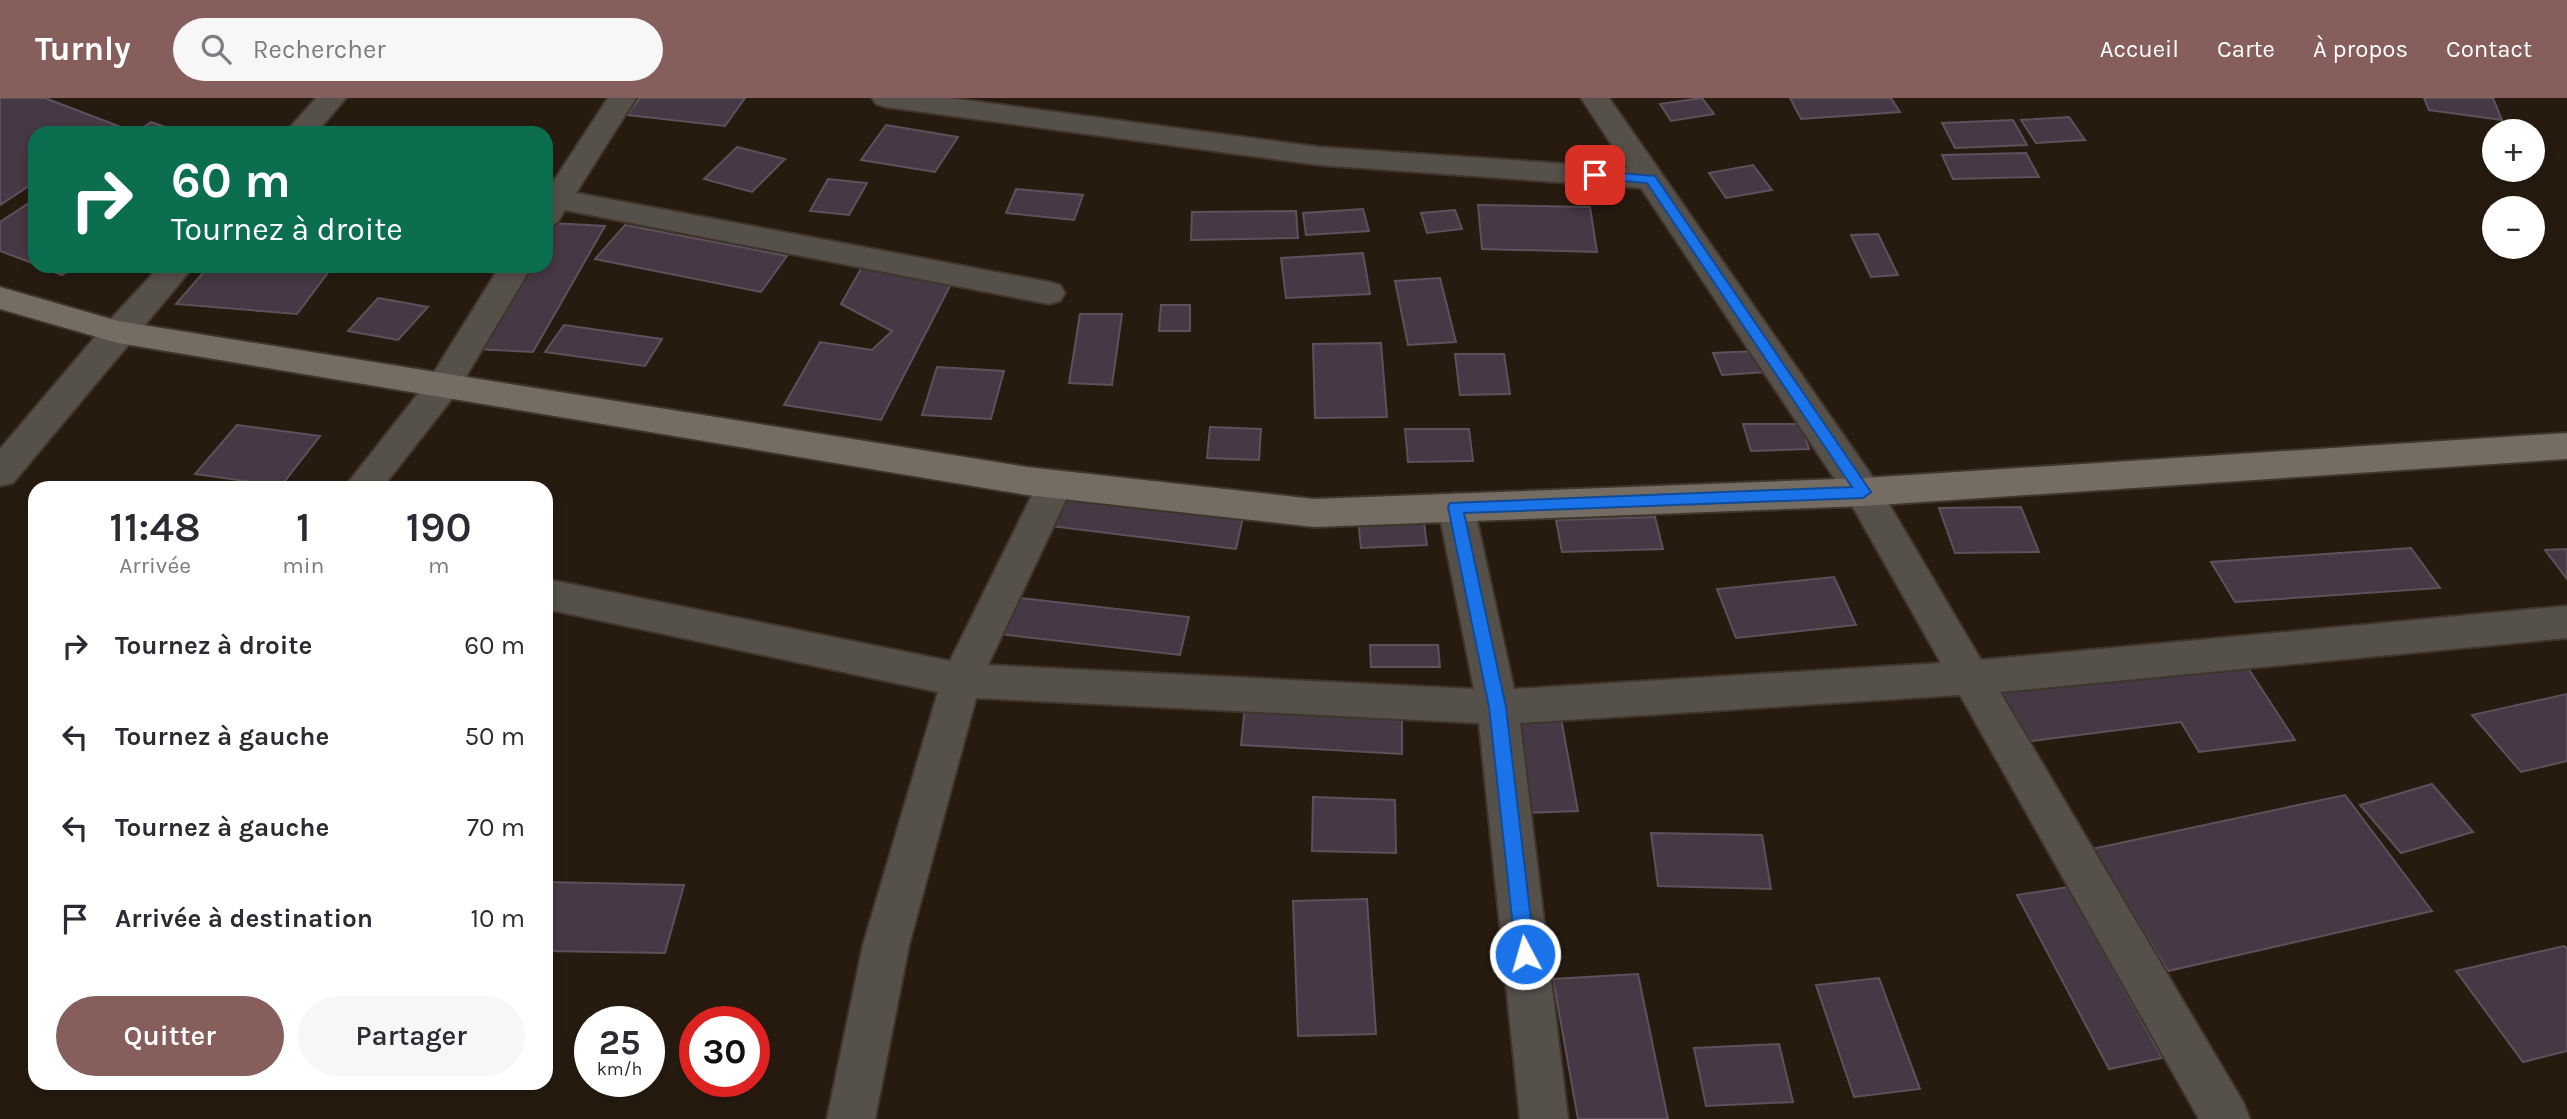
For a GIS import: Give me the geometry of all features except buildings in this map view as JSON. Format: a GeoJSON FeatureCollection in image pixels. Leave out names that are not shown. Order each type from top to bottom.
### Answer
{"type":"FeatureCollection","features":[{"type":"Feature","properties":{"kind":"street"},"geometry":{"type":"LineString","coordinates":[[306,126],[332,98]]}},
{"type":"Feature","properties":{"kind":"street"},"geometry":{"type":"LineString","coordinates":[[553,200],[622,98]]}},
{"type":"Feature","properties":{"kind":"street"},"geometry":{"type":"LineString","coordinates":[[886,98],[1319,156],[1651,179]]}},
{"type":"Feature","properties":{"kind":"street"},"geometry":{"type":"LineString","coordinates":[[1595,98],[1863,492],[2226,1119]]}},
{"type":"Feature","properties":{"kind":"street"},"geometry":{"type":"LineString","coordinates":[[553,205],[1049,293]]}},
{"type":"Feature","properties":{"kind":"street"},"geometry":{"type":"LineString","coordinates":[[0,473],[118,332],[172,273]]}},
{"type":"Feature","properties":{"kind":"street"},"geometry":{"type":"LineString","coordinates":[[368,481],[443,386],[512,273]]}},
{"type":"Feature","properties":{"kind":"street"},"geometry":{"type":"LineString","coordinates":[[0,298],[118,332],[443,386],[1055,485],[1314,513],[1863,492],[2567,446]]}},
{"type":"Feature","properties":{"kind":"street"},"geometry":{"type":"LineString","coordinates":[[851,1119],[886,945],[961,680],[1055,485]]}},
{"type":"Feature","properties":{"kind":"street"},"geometry":{"type":"LineString","coordinates":[[1456,507],[1498,707],[1544,1119]]}},
{"type":"Feature","properties":{"kind":"street"},"geometry":{"type":"LineString","coordinates":[[553,595],[961,680],[1498,707],[1971,678],[2567,622]]}},
{"type":"Feature","properties":{"kind":"route"},"geometry":{"type":"LineString","coordinates":[[1525,954],[1498,707],[1456,507],[1863,492],[1651,179],[1595,175]]}}]}
